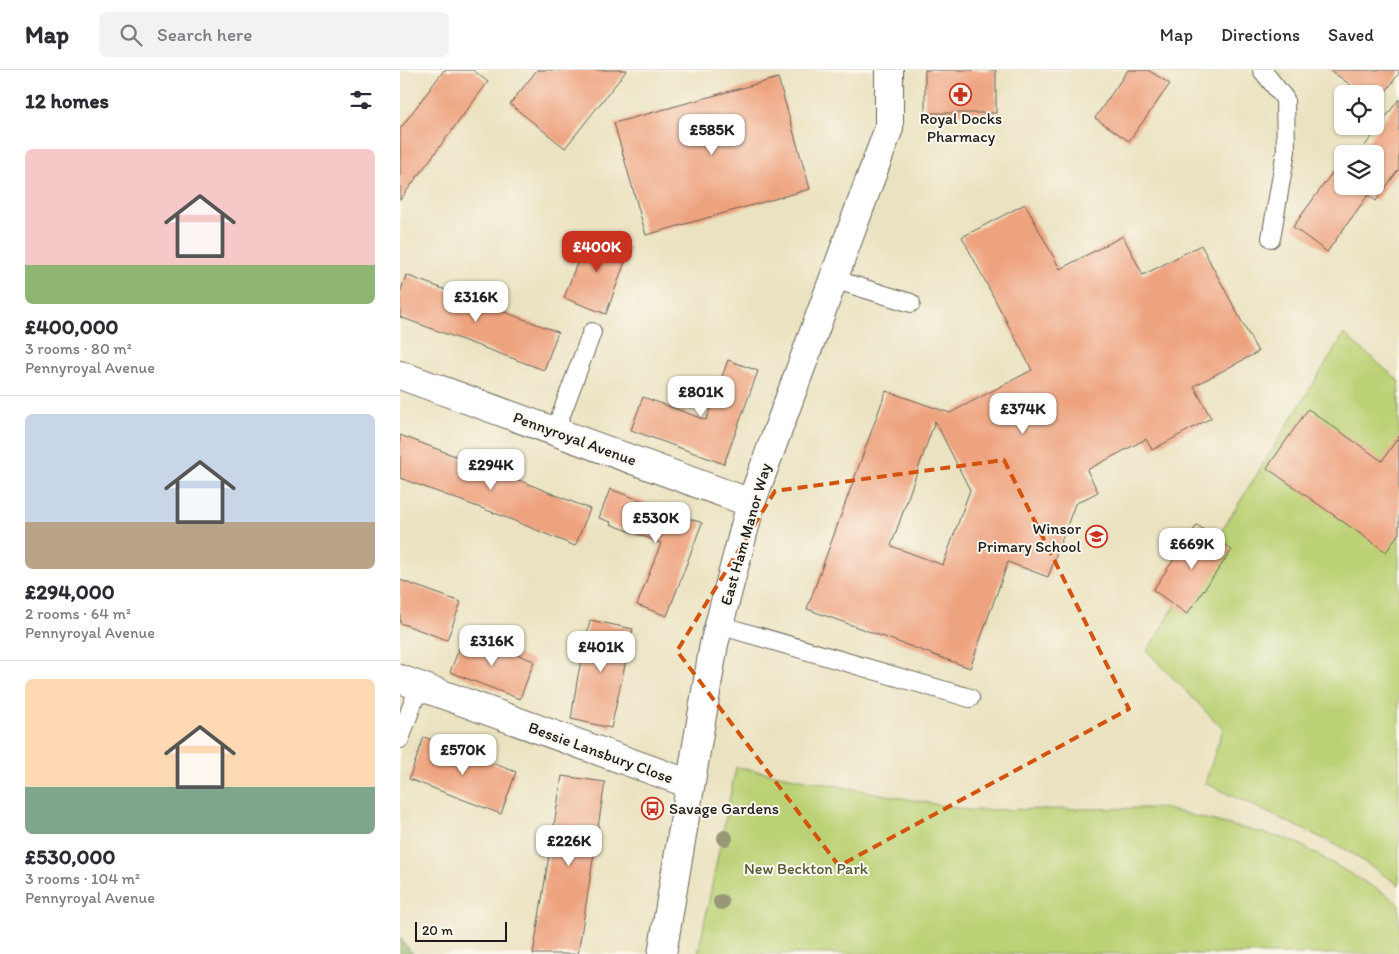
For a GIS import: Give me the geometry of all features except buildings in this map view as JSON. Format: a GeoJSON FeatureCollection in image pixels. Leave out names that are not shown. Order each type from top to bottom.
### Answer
{"type":"FeatureCollection","features":[{"type":"Feature","properties":{"kind":"street","name":"East Ham Manor Way"},"geometry":{"type":"LineString","coordinates":[[662,954],[719,625],[751,502],[889,128],[889,70]]}},
{"type":"Feature","properties":{"kind":"street","name":"Pennyroyal Avenue"},"geometry":{"type":"LineString","coordinates":[[400,375],[751,502]]}},
{"type":"Feature","properties":{"kind":"street","name":"Bessie Lansbury Close"},"geometry":{"type":"LineString","coordinates":[[410,683],[690,784]]}},
{"type":"Feature","properties":{"kind":"lane"},"geometry":{"type":"LineString","coordinates":[[1262,70],[1285,99],[1286,151],[1271,238]]}},
{"type":"Feature","properties":{"kind":"lane"},"geometry":{"type":"LineString","coordinates":[[833,279],[911,303]]}},
{"type":"Feature","properties":{"kind":"lane"},"geometry":{"type":"LineString","coordinates":[[555,431],[592,332]]}},
{"type":"Feature","properties":{"kind":"lane"},"geometry":{"type":"LineString","coordinates":[[719,625],[970,698]]}},
{"type":"Feature","properties":{"kind":"lane"},"geometry":{"type":"LineString","coordinates":[[400,739],[410,683]]}},
{"type":"Feature","properties":{"kind":"highlighted area"},"geometry":{"type":"Polygon","coordinates":[[[1004,460],[1129,709],[839,866],[677,651],[775,491],[1004,460]]]}},
{"type":"Feature","properties":{"kind":"green space"},"geometry":{"type":"Polygon","coordinates":[[[1344,334],[1399,381],[1399,885],[1345,849],[1205,783],[1223,729],[1147,651],[1344,334]]]}},
{"type":"Feature","properties":{"kind":"green space","name":"New Beckton Park"},"geometry":{"type":"Polygon","coordinates":[[[736,767],[967,810],[1162,808],[1294,841],[1387,895],[1399,905],[1399,954],[698,954],[736,767]]]}},
{"type":"Feature","properties":{"kind":"green space"},"geometry":{"type":"Polygon","coordinates":[[[400,938],[413,954],[400,954],[400,938]]]}},
{"type":"Feature","properties":{"kind":"place","name":"Royal Docks Pharmacy"},"geometry":{"type":"Point","coordinates":[961,94]}},
{"type":"Feature","properties":{"kind":"place","name":"Winsor Primary School"},"geometry":{"type":"Point","coordinates":[1097,537]}},
{"type":"Feature","properties":{"kind":"place","name":"Savage Gardens"},"geometry":{"type":"Point","coordinates":[653,808]}}]}
